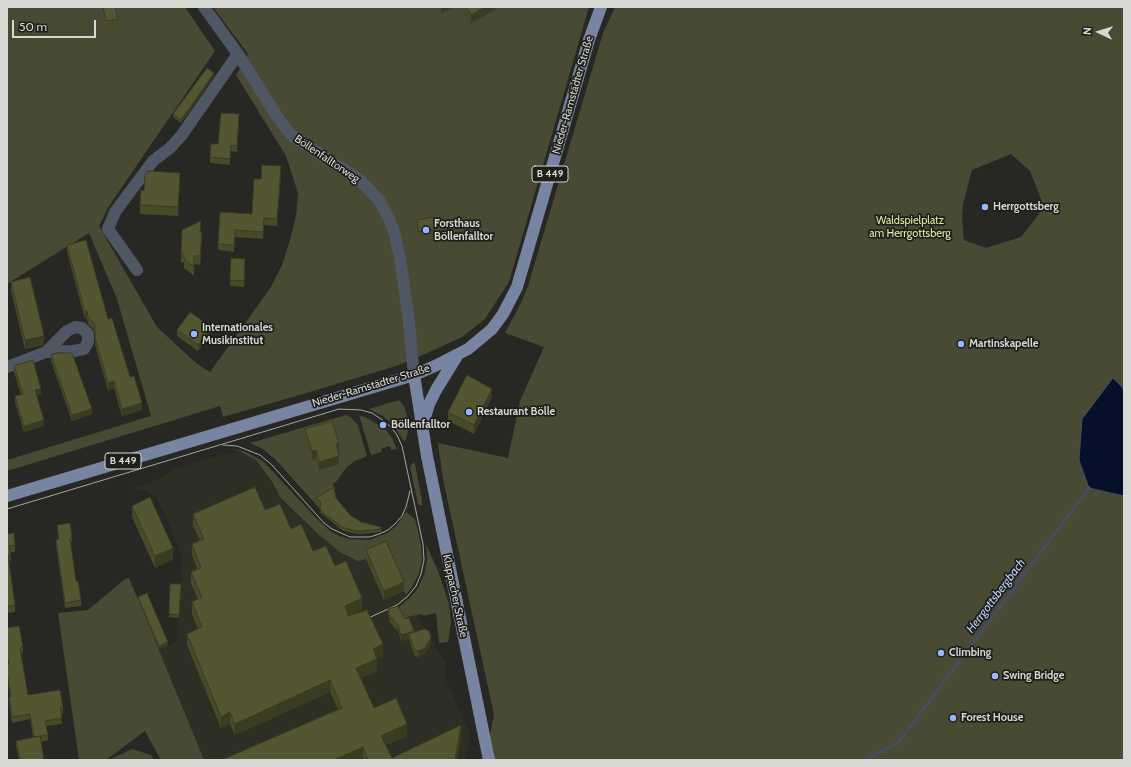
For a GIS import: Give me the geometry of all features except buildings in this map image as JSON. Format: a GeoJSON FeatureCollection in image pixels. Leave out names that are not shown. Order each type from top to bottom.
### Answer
{"type":"FeatureCollection","features":[{"type":"Feature","properties":{"kind":"main road","name":"Nieder-Ramstädter Straße"},"geometry":{"type":"LineString","coordinates":[[7,496],[414,375],[457,356],[468,349],[492,329],[503,314],[517,287],[589,40],[601,7]]}},
{"type":"Feature","properties":{"kind":"main road","name":"Klappacher Straße"},"geometry":{"type":"LineString","coordinates":[[422,431],[429,404],[457,356]]}},
{"type":"Feature","properties":{"kind":"main road","name":"Klappacher Straße"},"geometry":{"type":"LineString","coordinates":[[414,375],[422,431],[489,760]]}},
{"type":"Feature","properties":{"kind":"street","name":"Böllenfalltorweg"},"geometry":{"type":"LineString","coordinates":[[204,7],[238,54],[276,115],[291,135],[360,180],[379,200],[395,235],[400,258],[408,312],[414,375]]}},
{"type":"Feature","properties":{"kind":"street"},"geometry":{"type":"LineString","coordinates":[[137,270],[108,229],[115,212],[153,161],[170,148],[182,136],[238,54]]}},
{"type":"Feature","properties":{"kind":"street"},"geometry":{"type":"LineString","coordinates":[[7,367],[46,352]]}},
{"type":"Feature","properties":{"kind":"shaded area"},"geometry":{"type":"Polygon","coordinates":[[[243,453],[256,460],[273,483],[280,497],[317,533],[386,550],[404,591],[445,662],[445,678],[470,734],[466,760],[204,760],[159,650],[176,642],[179,617],[182,555],[157,497],[147,491],[131,489],[150,483],[175,469],[223,454],[243,453]]]}},
{"type":"Feature","properties":{"kind":"green space"},"geometry":{"type":"Polygon","coordinates":[[[7,7],[185,7],[215,51],[109,206],[99,226],[157,327],[196,363],[210,372],[271,287],[282,265],[296,216],[298,193],[286,156],[236,75],[248,54],[213,7],[589,7],[509,282],[485,319],[462,337],[396,366],[223,417],[220,406],[7,471],[7,460],[151,416],[117,299],[89,233],[7,284],[7,7]]]}},
{"type":"Feature","properties":{"kind":"green space","name":"Waldspielplatz am Herrgottsberg"},"geometry":{"type":"Polygon","coordinates":[[[615,7],[1124,7],[1124,394],[1123,388],[1113,378],[1082,419],[1079,459],[1089,488],[1124,496],[1124,760],[485,760],[494,715],[443,479],[438,443],[508,458],[520,401],[544,347],[505,333],[528,286],[603,33],[615,7]],[[1011,154],[972,170],[963,205],[962,217],[964,240],[986,248],[1021,237],[1039,214],[1041,199],[1030,171],[1011,154]]]}},
{"type":"Feature","properties":{"kind":"green space"},"geometry":{"type":"Polygon","coordinates":[[[399,400],[404,406],[408,418],[408,431],[404,441],[392,424],[383,416],[369,409],[399,400]]]}},
{"type":"Feature","properties":{"kind":"green space"},"geometry":{"type":"Polygon","coordinates":[[[346,415],[358,425],[367,456],[355,461],[347,467],[336,482],[333,483],[334,490],[317,501],[322,506],[320,509],[276,460],[263,449],[250,443],[346,415]]]}},
{"type":"Feature","properties":{"kind":"green space"},"geometry":{"type":"Polygon","coordinates":[[[359,415],[369,419],[386,430],[397,449],[391,450],[390,446],[381,449],[382,452],[371,455],[359,415]]]}},
{"type":"Feature","properties":{"kind":"green space"},"geometry":{"type":"Polygon","coordinates":[[[230,448],[246,452],[264,462],[317,519],[330,531],[339,536],[349,539],[370,540],[389,532],[397,525],[406,512],[415,519],[421,544],[422,560],[419,573],[406,595],[386,550],[358,561],[341,553],[317,533],[280,497],[273,483],[256,460],[230,448]]]}},
{"type":"Feature","properties":{"kind":"green space"},"geometry":{"type":"Polygon","coordinates":[[[414,462],[422,500],[421,506],[418,504],[410,467],[414,462]]]}},
{"type":"Feature","properties":{"kind":"green space"},"geometry":{"type":"Polygon","coordinates":[[[426,544],[438,571],[449,604],[451,623],[448,642],[439,643],[436,613],[407,617],[409,624],[405,625],[399,607],[410,598],[418,588],[424,575],[427,560],[426,544]]]}},
{"type":"Feature","properties":{"kind":"green space"},"geometry":{"type":"Polygon","coordinates":[[[129,578],[204,760],[161,760],[145,731],[106,760],[79,760],[58,613],[88,610],[125,579],[129,578]]]}},
{"type":"Feature","properties":{"kind":"green space"},"geometry":{"type":"Polygon","coordinates":[[[132,749],[151,755],[154,760],[109,760],[132,749]]]}},
{"type":"Feature","properties":{"kind":"water"},"geometry":{"type":"Polygon","coordinates":[[[1113,378],[1123,388],[1124,394],[1124,496],[1089,488],[1079,460],[1082,419],[1113,378]]]}},
{"type":"Feature","properties":{"kind":"waterway","name":"Herrgottsbergbach"},"geometry":{"type":"LineString","coordinates":[[865,760],[898,743],[1089,488]]}},
{"type":"Feature","properties":{"kind":"tram line"},"geometry":{"type":"LineString","coordinates":[[7,509],[339,409],[361,410],[372,413],[390,426],[397,435],[402,446],[423,544],[424,560],[421,574],[416,586],[408,596],[397,605],[366,619]]}},
{"type":"Feature","properties":{"kind":"tram line"},"geometry":{"type":"LineString","coordinates":[[223,445],[237,446],[260,455],[272,465],[324,523],[332,529],[350,537],[370,537],[388,530],[402,516],[410,491]]}},
{"type":"Feature","properties":{"kind":"place","name":"Herrgottsberg"},"geometry":{"type":"Point","coordinates":[985,207]}},
{"type":"Feature","properties":{"kind":"place","name":"Forsthaus Böllenfalltor"},"geometry":{"type":"Point","coordinates":[426,230]}},
{"type":"Feature","properties":{"kind":"place","name":"Internationales Musikinstitut"},"geometry":{"type":"Point","coordinates":[194,334]}},
{"type":"Feature","properties":{"kind":"place","name":"Martinskapelle"},"geometry":{"type":"Point","coordinates":[961,344]}},
{"type":"Feature","properties":{"kind":"place","name":"Restaurant Bölle"},"geometry":{"type":"Point","coordinates":[469,412]}},
{"type":"Feature","properties":{"kind":"place","name":"Böllenfalltor"},"geometry":{"type":"Point","coordinates":[383,425]}},
{"type":"Feature","properties":{"kind":"place","name":"Climbing"},"geometry":{"type":"Point","coordinates":[941,653]}},
{"type":"Feature","properties":{"kind":"place","name":"Swing Bridge"},"geometry":{"type":"Point","coordinates":[995,676]}},
{"type":"Feature","properties":{"kind":"place","name":"Forest House"},"geometry":{"type":"Point","coordinates":[953,718]}}]}
